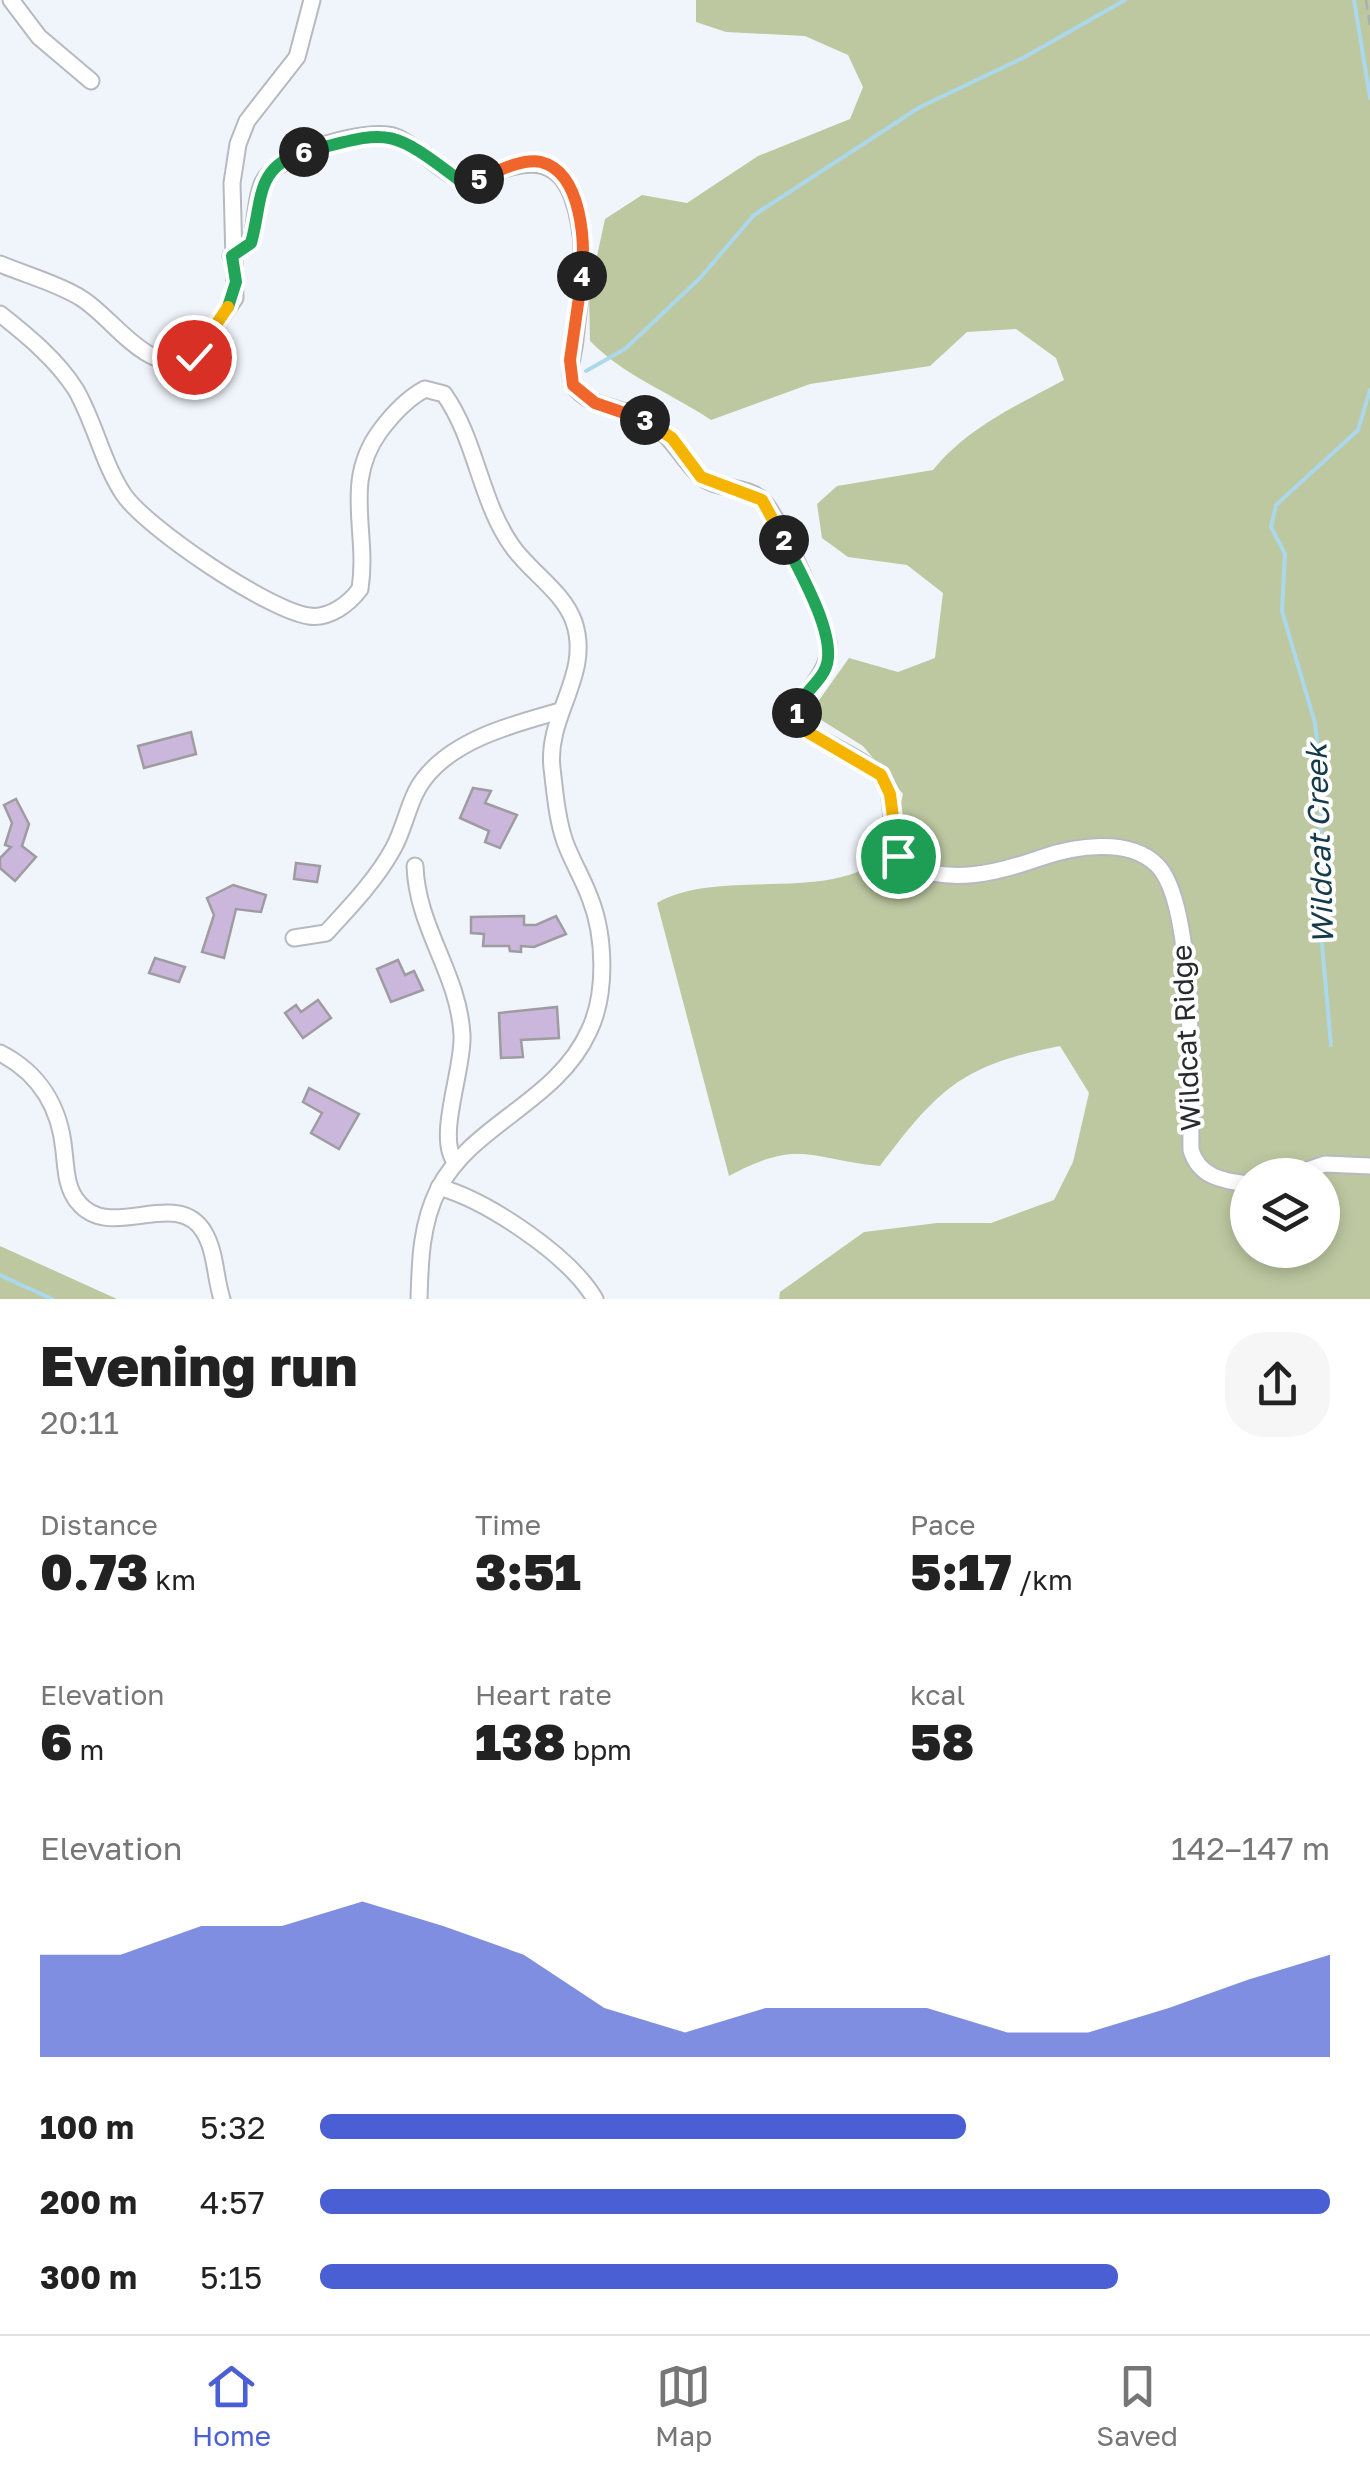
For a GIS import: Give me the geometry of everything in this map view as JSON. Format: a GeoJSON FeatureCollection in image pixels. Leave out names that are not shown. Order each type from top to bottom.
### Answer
{"type":"FeatureCollection","features":[{"type":"Feature","properties":{"kind":"street"},"geometry":{"type":"LineString","coordinates":[[11,0],[40,37],[91,81]]}},
{"type":"Feature","properties":{"kind":"street"},"geometry":{"type":"LineString","coordinates":[[0,264],[78,296],[152,356],[181,363],[194,357],[235,298],[232,256],[238,144],[247,121],[297,57],[312,0]]}},
{"type":"Feature","properties":{"kind":"street","name":"Wildcat Ridge"},"geometry":{"type":"LineString","coordinates":[[232,256],[251,243],[262,183],[282,160],[299,154],[380,134],[402,140],[468,183],[521,164],[541,162],[553,170],[568,187],[584,250],[570,360],[573,385],[595,403],[641,418],[663,430],[701,477],[752,494],[768,508],[810,594],[829,650],[827,665],[798,706],[799,727],[881,775],[890,794],[898,856],[906,864],[962,875],[992,874],[1053,854],[1106,847],[1130,850],[1160,868],[1176,912],[1185,956],[1191,1150],[1194,1159],[1213,1178],[1230,1181]]}},
{"type":"Feature","properties":{"kind":"street"},"geometry":{"type":"LineString","coordinates":[[0,314],[67,379],[123,493],[150,524],[180,548],[307,616],[334,611],[352,600],[360,588],[364,561],[358,486],[368,448],[412,396],[425,390],[444,394],[512,546],[573,620],[580,648],[576,679],[560,712],[551,755],[558,818],[592,900],[599,936],[600,995],[592,1028],[562,1074],[456,1164],[439,1188],[424,1225],[419,1299]]}},
{"type":"Feature","properties":{"kind":"street"},"geometry":{"type":"LineString","coordinates":[[294,938],[326,934],[348,909],[392,850],[422,781],[444,758],[504,728],[560,712]]}},
{"type":"Feature","properties":{"kind":"street"},"geometry":{"type":"LineString","coordinates":[[415,866],[420,914],[459,1007],[462,1040],[447,1148],[456,1164]]}},
{"type":"Feature","properties":{"kind":"street"},"geometry":{"type":"LineString","coordinates":[[0,1053],[36,1078],[52,1104],[62,1136],[68,1180],[82,1207],[104,1218],[178,1214],[191,1218],[208,1240],[222,1299]]}},
{"type":"Feature","properties":{"kind":"street"},"geometry":{"type":"LineString","coordinates":[[1340,1165],[1370,1166]]}},
{"type":"Feature","properties":{"kind":"street"},"geometry":{"type":"LineString","coordinates":[[439,1188],[482,1206],[557,1257],[576,1272],[596,1299]]}},
{"type":"Feature","properties":{"kind":"path"},"geometry":{"type":"LineString","coordinates":[[1366,0],[1370,25]]}},
{"type":"Feature","properties":{"kind":"green space"},"geometry":{"type":"Polygon","coordinates":[[[696,0],[1370,0],[1370,1299],[779,1299],[780,1292],[864,1232],[937,1223],[991,1223],[1054,1200],[1073,1162],[1089,1093],[1060,1046],[999,1062],[955,1084],[919,1117],[880,1166],[789,1154],[772,1157],[729,1176],[657,903],[683,892],[713,887],[840,878],[865,868],[884,852],[903,794],[863,746],[810,713],[849,658],[898,672],[935,658],[943,593],[907,565],[848,557],[822,538],[817,504],[837,486],[933,470],[977,429],[1064,380],[1056,358],[1016,329],[967,332],[930,366],[810,384],[711,420],[633,374],[590,341],[589,293],[605,219],[642,195],[687,203],[758,156],[850,119],[863,87],[848,55],[805,36],[726,32],[696,22],[696,0]]]}},
{"type":"Feature","properties":{"kind":"green space"},"geometry":{"type":"Polygon","coordinates":[[[0,1246],[117,1299],[0,1299],[0,1246]]]}},
{"type":"Feature","properties":{"kind":"building"},"geometry":{"type":"Polygon","coordinates":[[[191,732],[196,754],[144,768],[138,746],[191,732]]]}},
{"type":"Feature","properties":{"kind":"building"},"geometry":{"type":"Polygon","coordinates":[[[473,788],[491,791],[485,803],[517,815],[500,848],[485,842],[489,831],[460,818],[473,788]]]}},
{"type":"Feature","properties":{"kind":"building"},"geometry":{"type":"Polygon","coordinates":[[[16,799],[29,824],[22,846],[36,857],[15,881],[0,868],[0,858],[11,847],[5,845],[12,823],[4,805],[16,799]]]}},
{"type":"Feature","properties":{"kind":"building"},"geometry":{"type":"Polygon","coordinates":[[[296,863],[320,866],[317,882],[294,879],[296,863]]]}},
{"type":"Feature","properties":{"kind":"building"},"geometry":{"type":"Polygon","coordinates":[[[233,885],[266,895],[261,912],[236,909],[224,958],[202,952],[214,915],[207,898],[233,885]]]}},
{"type":"Feature","properties":{"kind":"building"},"geometry":{"type":"Polygon","coordinates":[[[524,916],[524,925],[536,925],[556,916],[566,934],[534,947],[521,946],[521,952],[510,951],[509,946],[483,946],[484,934],[471,933],[471,917],[524,916]]]}},
{"type":"Feature","properties":{"kind":"building"},"geometry":{"type":"Polygon","coordinates":[[[155,958],[185,967],[179,982],[149,973],[155,958]]]}},
{"type":"Feature","properties":{"kind":"building"},"geometry":{"type":"Polygon","coordinates":[[[398,960],[405,975],[414,971],[423,990],[391,1002],[377,969],[398,960]]]}},
{"type":"Feature","properties":{"kind":"building"},"geometry":{"type":"Polygon","coordinates":[[[318,1000],[331,1018],[303,1038],[285,1013],[296,1005],[301,1012],[318,1000]]]}},
{"type":"Feature","properties":{"kind":"building"},"geometry":{"type":"Polygon","coordinates":[[[557,1007],[559,1038],[521,1040],[523,1057],[501,1058],[499,1013],[557,1007]]]}},
{"type":"Feature","properties":{"kind":"building"},"geometry":{"type":"Polygon","coordinates":[[[309,1088],[359,1114],[339,1149],[311,1133],[322,1113],[303,1102],[309,1088]]]}},
{"type":"Feature","properties":{"kind":"waterway"},"geometry":{"type":"LineString","coordinates":[[586,371],[625,349],[700,278],[754,215],[920,107],[1023,58],[1125,0]]}},
{"type":"Feature","properties":{"kind":"waterway","name":"Wildcat Creek"},"geometry":{"type":"LineString","coordinates":[[1354,0],[1370,98]]}},
{"type":"Feature","properties":{"kind":"waterway","name":"Wildcat Creek"},"geometry":{"type":"LineString","coordinates":[[1331,1045],[1320,922],[1321,774],[1315,723],[1282,611],[1285,554],[1271,527],[1276,505],[1358,430],[1370,390]]}},
{"type":"Feature","properties":{"kind":"waterway"},"geometry":{"type":"LineString","coordinates":[[0,1275],[52,1299]]}},
{"type":"Feature","properties":{"kind":"route"},"geometry":{"type":"LineString","coordinates":[[194,357],[235,298],[232,256],[251,243],[262,183],[282,160],[380,134],[402,140],[468,183],[521,164],[541,162],[553,170],[568,187],[578,212],[584,250],[570,360],[573,385],[595,403],[641,418],[663,430],[701,477],[724,488],[752,494],[768,508],[810,594],[829,650],[827,665],[798,706],[799,727],[881,775],[890,794],[898,856]]}}]}
